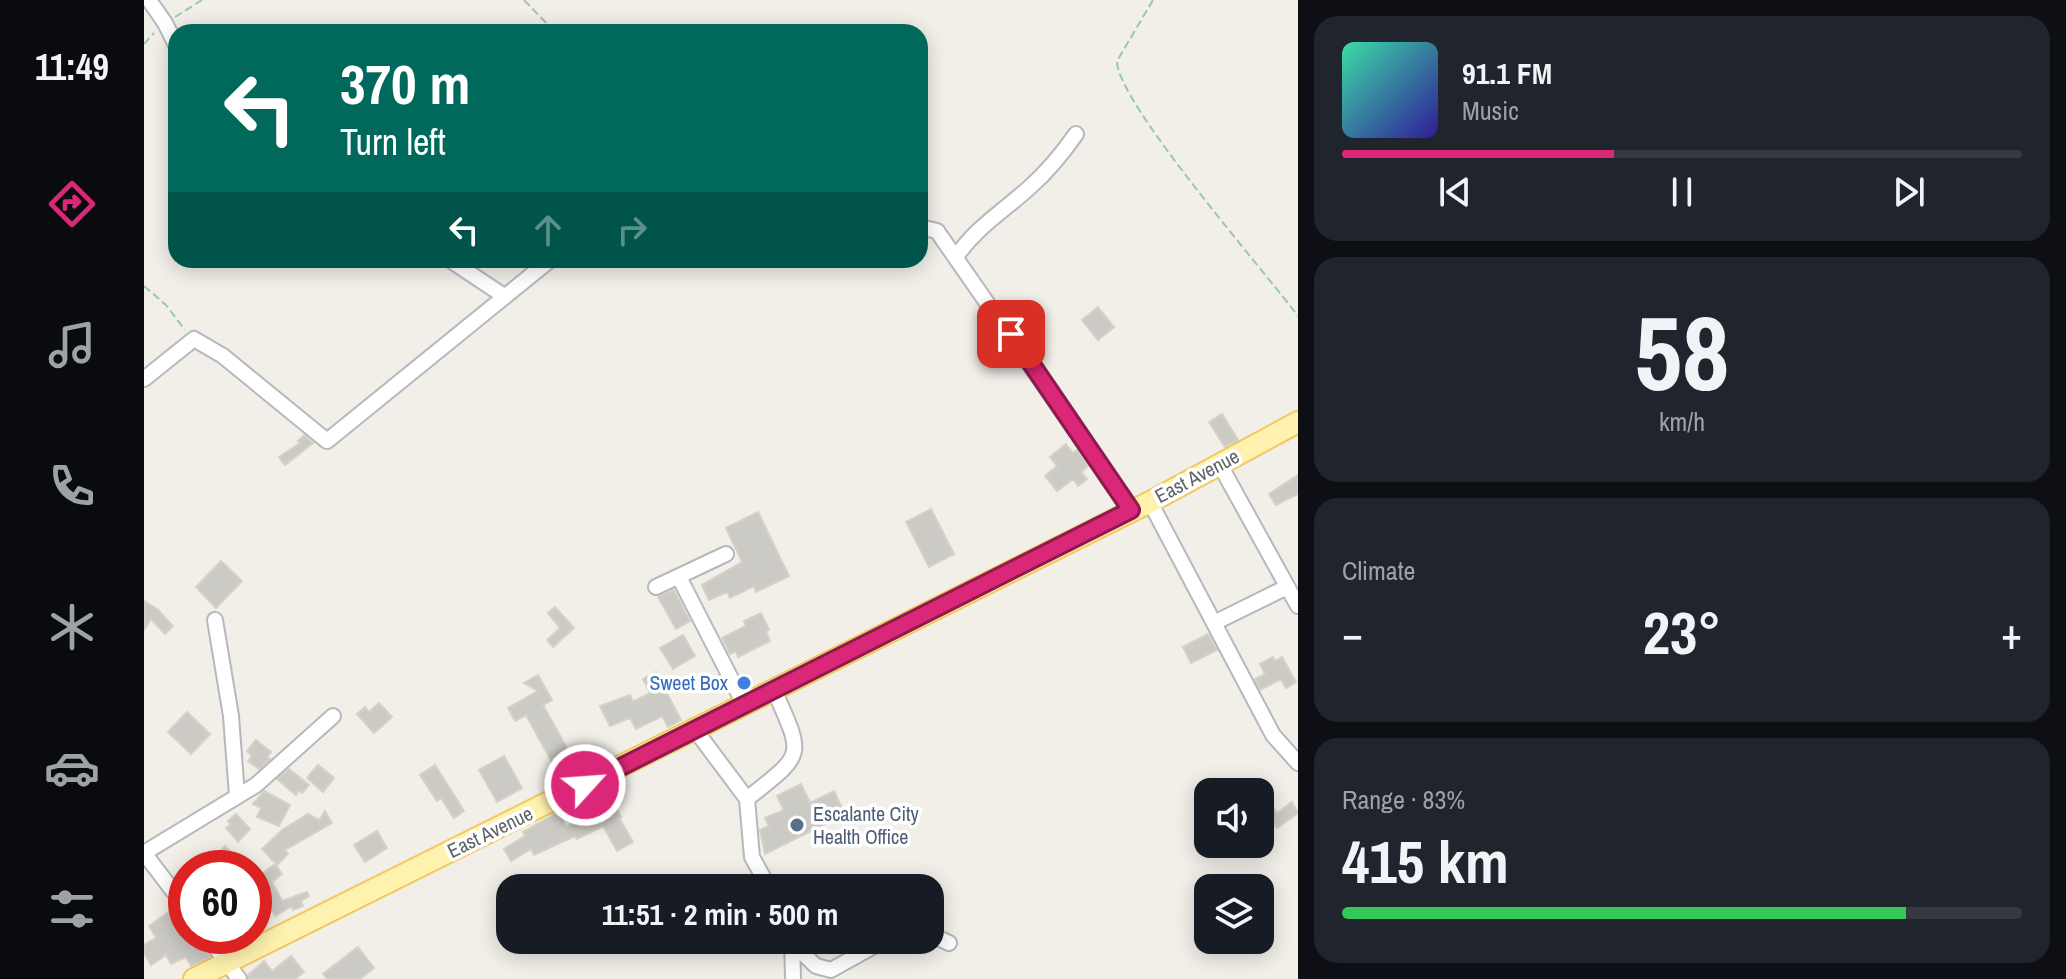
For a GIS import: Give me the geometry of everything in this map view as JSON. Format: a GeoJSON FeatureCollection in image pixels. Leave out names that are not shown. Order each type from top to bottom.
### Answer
{"type":"FeatureCollection","features":[{"type":"Feature","properties":{"kind":"main road","name":"East Avenue"},"geometry":{"type":"LineString","coordinates":[[194,979],[233,971],[774,690],[1220,465],[1298,422]]}},
{"type":"Feature","properties":{"kind":"street"},"geometry":{"type":"LineString","coordinates":[[149,0],[168,29]]}},
{"type":"Feature","properties":{"kind":"street"},"geometry":{"type":"LineString","coordinates":[[956,257],[966,241],[1058,160],[1076,134]]}},
{"type":"Feature","properties":{"kind":"street"},"geometry":{"type":"LineString","coordinates":[[928,229],[937,231],[1140,506],[1214,623],[1273,735],[1298,763]]}},
{"type":"Feature","properties":{"kind":"street"},"geometry":{"type":"LineString","coordinates":[[462,268],[504,296]]}},
{"type":"Feature","properties":{"kind":"street"},"geometry":{"type":"LineString","coordinates":[[144,379],[194,339],[223,356],[327,441],[540,268]]}},
{"type":"Feature","properties":{"kind":"street"},"geometry":{"type":"LineString","coordinates":[[1220,465],[1298,606]]}},
{"type":"Feature","properties":{"kind":"street"},"geometry":{"type":"LineString","coordinates":[[656,587],[726,554]]}},
{"type":"Feature","properties":{"kind":"street"},"geometry":{"type":"LineString","coordinates":[[679,577],[745,706]]}},
{"type":"Feature","properties":{"kind":"street"},"geometry":{"type":"LineString","coordinates":[[1214,623],[1287,587]]}},
{"type":"Feature","properties":{"kind":"street"},"geometry":{"type":"LineString","coordinates":[[215,620],[231,716],[237,796]]}},
{"type":"Feature","properties":{"kind":"street"},"geometry":{"type":"LineString","coordinates":[[747,799],[788,766],[796,751],[794,733],[774,690]]}},
{"type":"Feature","properties":{"kind":"street"},"geometry":{"type":"LineString","coordinates":[[168,884],[144,853],[256,785],[333,716]]}},
{"type":"Feature","properties":{"kind":"street"},"geometry":{"type":"LineString","coordinates":[[696,731],[747,799],[752,857],[761,874]]}},
{"type":"Feature","properties":{"kind":"street"},"geometry":{"type":"LineString","coordinates":[[944,941],[949,943]]}},
{"type":"Feature","properties":{"kind":"street"},"geometry":{"type":"LineString","coordinates":[[220,954],[233,971]]}},
{"type":"Feature","properties":{"kind":"street"},"geometry":{"type":"LineString","coordinates":[[793,954],[793,979]]}},
{"type":"Feature","properties":{"kind":"street"},"geometry":{"type":"LineString","coordinates":[[804,954],[816,966],[831,970],[860,954]]}},
{"type":"Feature","properties":{"kind":"path"},"geometry":{"type":"LineString","coordinates":[[144,44],[165,23],[202,0]]}},
{"type":"Feature","properties":{"kind":"path"},"geometry":{"type":"LineString","coordinates":[[524,0],[547,24]]}},
{"type":"Feature","properties":{"kind":"path"},"geometry":{"type":"LineString","coordinates":[[1153,0],[1117,61],[1117,69],[1127,92],[1185,174],[1298,316]]}},
{"type":"Feature","properties":{"kind":"path"},"geometry":{"type":"LineString","coordinates":[[144,286],[166,305],[194,339]]}},
{"type":"Feature","properties":{"kind":"building"},"geometry":{"type":"Polygon","coordinates":[[[1098,307],[1114,327],[1098,340],[1082,320],[1098,307]]]}},
{"type":"Feature","properties":{"kind":"building"},"geometry":{"type":"Polygon","coordinates":[[[1222,414],[1238,440],[1225,447],[1209,422],[1222,414]]]}},
{"type":"Feature","properties":{"kind":"building"},"geometry":{"type":"Polygon","coordinates":[[[304,435],[313,443],[285,465],[279,457],[300,443],[298,441],[304,435]]]}},
{"type":"Feature","properties":{"kind":"building"},"geometry":{"type":"Polygon","coordinates":[[[1066,444],[1073,453],[1077,450],[1088,466],[1081,472],[1087,479],[1078,486],[1073,479],[1057,491],[1045,476],[1057,466],[1050,457],[1066,444]]]}},
{"type":"Feature","properties":{"kind":"building"},"geometry":{"type":"Polygon","coordinates":[[[1298,475],[1298,494],[1276,505],[1269,494],[1298,475]]]}},
{"type":"Feature","properties":{"kind":"building"},"geometry":{"type":"Polygon","coordinates":[[[931,509],[954,554],[929,567],[906,522],[931,509]]]}},
{"type":"Feature","properties":{"kind":"building"},"geometry":{"type":"Polygon","coordinates":[[[758,512],[789,576],[756,592],[754,586],[730,598],[727,592],[709,600],[702,585],[742,562],[726,528],[758,512]]]}},
{"type":"Feature","properties":{"kind":"building"},"geometry":{"type":"Polygon","coordinates":[[[221,561],[242,581],[216,608],[196,587],[221,561]]]}},
{"type":"Feature","properties":{"kind":"building"},"geometry":{"type":"Polygon","coordinates":[[[674,590],[690,621],[676,629],[658,597],[674,590]]]}},
{"type":"Feature","properties":{"kind":"building"},"geometry":{"type":"Polygon","coordinates":[[[144,601],[157,609],[173,626],[165,634],[151,619],[144,630],[144,601]]]}},
{"type":"Feature","properties":{"kind":"building"},"geometry":{"type":"Polygon","coordinates":[[[555,607],[574,628],[553,647],[547,640],[560,628],[548,613],[555,607]]]}},
{"type":"Feature","properties":{"kind":"building"},"geometry":{"type":"Polygon","coordinates":[[[761,613],[769,630],[766,632],[770,641],[738,657],[736,651],[730,654],[722,638],[746,626],[744,621],[761,613]]]}},
{"type":"Feature","properties":{"kind":"building"},"geometry":{"type":"Polygon","coordinates":[[[1208,634],[1217,650],[1191,663],[1183,647],[1208,634]]]}},
{"type":"Feature","properties":{"kind":"building"},"geometry":{"type":"Polygon","coordinates":[[[683,635],[695,656],[673,669],[660,648],[683,635]]]}},
{"type":"Feature","properties":{"kind":"building"},"geometry":{"type":"Polygon","coordinates":[[[1273,657],[1275,661],[1282,657],[1296,682],[1286,688],[1281,679],[1260,690],[1255,679],[1265,674],[1260,664],[1273,657]]]}},
{"type":"Feature","properties":{"kind":"building"},"geometry":{"type":"Polygon","coordinates":[[[656,672],[681,720],[668,727],[662,716],[636,729],[630,718],[610,726],[600,706],[630,695],[633,702],[650,693],[643,679],[656,672]]]}},
{"type":"Feature","properties":{"kind":"building"},"geometry":{"type":"Polygon","coordinates":[[[538,675],[552,700],[543,705],[570,754],[553,764],[526,715],[515,721],[508,708],[538,691],[524,683],[538,675]]]}},
{"type":"Feature","properties":{"kind":"building"},"geometry":{"type":"Polygon","coordinates":[[[379,703],[392,717],[374,733],[357,714],[365,707],[369,712],[379,703]]]}},
{"type":"Feature","properties":{"kind":"building"},"geometry":{"type":"Polygon","coordinates":[[[187,712],[210,734],[191,754],[168,732],[187,712]]]}},
{"type":"Feature","properties":{"kind":"building"},"geometry":{"type":"Polygon","coordinates":[[[256,740],[271,752],[267,757],[270,759],[259,769],[248,761],[252,756],[247,751],[256,740]]]}},
{"type":"Feature","properties":{"kind":"building"},"geometry":{"type":"Polygon","coordinates":[[[504,756],[522,788],[497,802],[479,770],[504,756]]]}},
{"type":"Feature","properties":{"kind":"building"},"geometry":{"type":"Polygon","coordinates":[[[318,765],[334,778],[323,792],[307,778],[318,765]]]}},
{"type":"Feature","properties":{"kind":"building"},"geometry":{"type":"Polygon","coordinates":[[[435,765],[464,811],[454,818],[441,798],[437,801],[420,775],[435,765]]]}},
{"type":"Feature","properties":{"kind":"building"},"geometry":{"type":"Polygon","coordinates":[[[289,769],[309,785],[302,793],[299,790],[296,795],[277,779],[289,769]]]}},
{"type":"Feature","properties":{"kind":"building","name":"Escalante City Health Office"},"geometry":{"type":"Polygon","coordinates":[[[801,784],[810,803],[834,791],[845,814],[765,854],[760,830],[769,826],[765,818],[784,810],[777,796],[801,784]]]}},
{"type":"Feature","properties":{"kind":"building"},"geometry":{"type":"Polygon","coordinates":[[[264,791],[290,805],[279,826],[257,817],[261,808],[253,804],[264,791]]]}},
{"type":"Feature","properties":{"kind":"building"},"geometry":{"type":"Polygon","coordinates":[[[613,802],[633,842],[617,851],[603,826],[534,855],[531,849],[511,861],[504,849],[525,836],[523,832],[559,812],[566,827],[613,802]]]}},
{"type":"Feature","properties":{"kind":"building"},"geometry":{"type":"Polygon","coordinates":[[[1292,802],[1298,813],[1277,828],[1274,808],[1277,813],[1292,802]]]}},
{"type":"Feature","properties":{"kind":"building"},"geometry":{"type":"Polygon","coordinates":[[[325,811],[332,823],[285,850],[288,854],[277,865],[272,860],[272,850],[262,849],[282,830],[308,814],[319,820],[325,811]]]}},
{"type":"Feature","properties":{"kind":"building"},"geometry":{"type":"Polygon","coordinates":[[[236,814],[250,829],[238,842],[226,828],[231,824],[228,821],[236,814]]]}},
{"type":"Feature","properties":{"kind":"building"},"geometry":{"type":"Polygon","coordinates":[[[377,831],[387,848],[365,862],[354,845],[377,831]]]}},
{"type":"Feature","properties":{"kind":"building"},"geometry":{"type":"Polygon","coordinates":[[[275,864],[282,874],[272,882],[272,866],[275,864]]]}},
{"type":"Feature","properties":{"kind":"building"},"geometry":{"type":"Polygon","coordinates":[[[272,882],[282,901],[307,892],[309,896],[301,901],[303,906],[293,910],[292,906],[275,916],[272,910],[272,882]]]}},
{"type":"Feature","properties":{"kind":"building"},"geometry":{"type":"Polygon","coordinates":[[[168,912],[168,954],[208,954],[210,957],[191,966],[186,957],[171,964],[166,955],[151,965],[144,953],[144,945],[156,938],[149,926],[168,912]]]}},
{"type":"Feature","properties":{"kind":"building"},"geometry":{"type":"Polygon","coordinates":[[[358,947],[374,968],[360,979],[327,979],[323,974],[358,947]]]}},
{"type":"Feature","properties":{"kind":"building"},"geometry":{"type":"Polygon","coordinates":[[[291,956],[304,972],[295,979],[249,979],[248,975],[264,961],[272,971],[291,956]]]}},
{"type":"Feature","properties":{"kind":"place","name":"Sweet Box"},"geometry":{"type":"Point","coordinates":[744,683]}},
{"type":"Feature","properties":{"kind":"place","name":"Escalante City Health Office"},"geometry":{"type":"Point","coordinates":[797,825]}},
{"type":"Feature","properties":{"kind":"route"},"geometry":{"type":"LineString","coordinates":[[585,785],[1131,510],[1011,334]]}}]}
